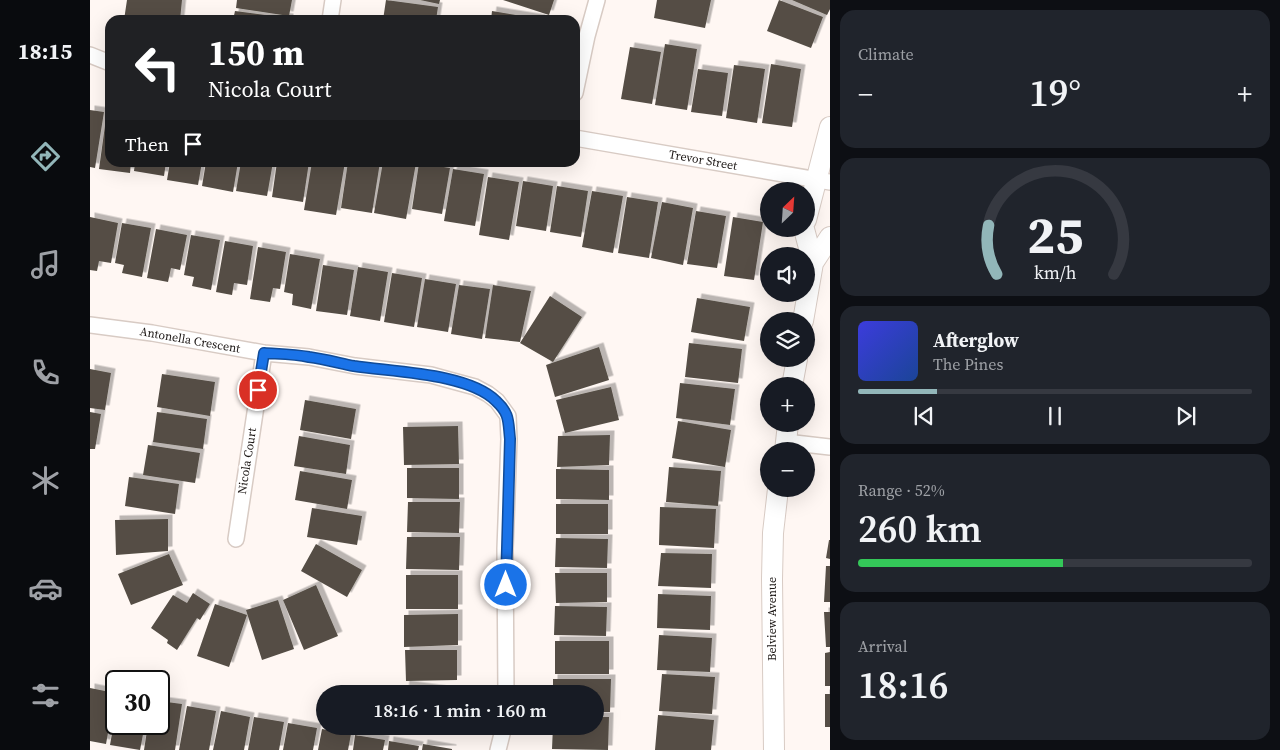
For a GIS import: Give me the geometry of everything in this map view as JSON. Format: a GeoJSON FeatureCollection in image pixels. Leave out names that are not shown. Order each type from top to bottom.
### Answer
{"type":"FeatureCollection","features":[{"type":"Feature","properties":{"kind":"street"},"geometry":{"type":"LineString","coordinates":[[331,15],[333,0]]}},
{"type":"Feature","properties":{"kind":"street"},"geometry":{"type":"LineString","coordinates":[[580,69],[597,0]]}},
{"type":"Feature","properties":{"kind":"street"},"geometry":{"type":"LineString","coordinates":[[90,55],[105,61]]}},
{"type":"Feature","properties":{"kind":"street"},"geometry":{"type":"LineString","coordinates":[[815,199],[823,181],[830,127]]}},
{"type":"Feature","properties":{"kind":"street","name":"Trevor Street"},"geometry":{"type":"LineString","coordinates":[[580,139],[823,181]]}},
{"type":"Feature","properties":{"kind":"street"},"geometry":{"type":"LineString","coordinates":[[815,261],[830,237]]}},
{"type":"Feature","properties":{"kind":"street","name":"Antonella Crescent"},"geometry":{"type":"LineString","coordinates":[[90,325],[152,333],[264,353],[309,356],[354,366],[431,375],[475,388],[497,401],[508,416],[510,439],[506,549],[506,685]]}},
{"type":"Feature","properties":{"kind":"street","name":"Nicola Court"},"geometry":{"type":"LineString","coordinates":[[236,539],[264,353]]}},
{"type":"Feature","properties":{"kind":"street"},"geometry":{"type":"LineString","coordinates":[[786,439],[830,447]]}},
{"type":"Feature","properties":{"kind":"street","name":"Belview Avenue"},"geometry":{"type":"LineString","coordinates":[[774,750],[772,579],[773,533],[777,497]]}},
{"type":"Feature","properties":{"kind":"street"},"geometry":{"type":"LineString","coordinates":[[498,750],[502,735]]}},
{"type":"Feature","properties":{"kind":"building"},"geometry":{"type":"Polygon","coordinates":[[[127,0],[182,0],[180,15],[125,15],[127,0]]]}},
{"type":"Feature","properties":{"kind":"building"},"geometry":{"type":"Polygon","coordinates":[[[237,0],[292,0],[289,15],[236,8],[237,0]]]}},
{"type":"Feature","properties":{"kind":"building"},"geometry":{"type":"Polygon","coordinates":[[[386,0],[438,7],[437,15],[384,15],[386,0]]]}},
{"type":"Feature","properties":{"kind":"building"},"geometry":{"type":"Polygon","coordinates":[[[420,0],[440,0],[439,4],[420,0]]]}},
{"type":"Feature","properties":{"kind":"building"},"geometry":{"type":"Polygon","coordinates":[[[503,0],[554,0],[549,15],[503,0]]]}},
{"type":"Feature","properties":{"kind":"building"},"geometry":{"type":"Polygon","coordinates":[[[657,0],[711,0],[705,28],[654,18],[657,0]]]}},
{"type":"Feature","properties":{"kind":"building"},"geometry":{"type":"Polygon","coordinates":[[[779,0],[823,17],[811,48],[767,31],[779,0]]]}},
{"type":"Feature","properties":{"kind":"building"},"geometry":{"type":"Polygon","coordinates":[[[792,0],[830,0],[830,9],[827,15],[792,0]]]}},
{"type":"Feature","properties":{"kind":"building"},"geometry":{"type":"Polygon","coordinates":[[[235,11],[266,15],[234,15],[235,11]]]}},
{"type":"Feature","properties":{"kind":"building"},"geometry":{"type":"Polygon","coordinates":[[[492,11],[516,15],[492,15],[492,11]]]}},
{"type":"Feature","properties":{"kind":"building"},"geometry":{"type":"Polygon","coordinates":[[[665,44],[697,49],[687,110],[655,105],[665,44]]]}},
{"type":"Feature","properties":{"kind":"building"},"geometry":{"type":"Polygon","coordinates":[[[630,47],[661,52],[652,104],[621,99],[630,47]]]}},
{"type":"Feature","properties":{"kind":"building"},"geometry":{"type":"Polygon","coordinates":[[[771,64],[801,69],[792,127],[762,123],[771,64]]]}},
{"type":"Feature","properties":{"kind":"building"},"geometry":{"type":"Polygon","coordinates":[[[734,65],[765,69],[757,123],[726,118],[734,65]]]}},
{"type":"Feature","properties":{"kind":"building"},"geometry":{"type":"Polygon","coordinates":[[[698,69],[728,73],[722,116],[691,112],[698,69]]]}},
{"type":"Feature","properties":{"kind":"building"},"geometry":{"type":"Polygon","coordinates":[[[90,110],[104,112],[95,168],[90,167],[90,110]]]}},
{"type":"Feature","properties":{"kind":"building"},"geometry":{"type":"Polygon","coordinates":[[[105,126],[105,167],[131,167],[130,173],[99,169],[105,126]]]}},
{"type":"Feature","properties":{"kind":"building"},"geometry":{"type":"Polygon","coordinates":[[[134,167],[165,167],[164,176],[134,171],[134,167]]]}},
{"type":"Feature","properties":{"kind":"building"},"geometry":{"type":"Polygon","coordinates":[[[169,167],[201,167],[198,185],[167,180],[169,167]]]}},
{"type":"Feature","properties":{"kind":"building"},"geometry":{"type":"Polygon","coordinates":[[[205,167],[237,167],[233,192],[202,186],[205,167]]]}},
{"type":"Feature","properties":{"kind":"building"},"geometry":{"type":"Polygon","coordinates":[[[240,167],[272,167],[267,196],[236,191],[240,167]]]}},
{"type":"Feature","properties":{"kind":"building"},"geometry":{"type":"Polygon","coordinates":[[[276,167],[308,167],[303,202],[272,197],[276,167]]]}},
{"type":"Feature","properties":{"kind":"building"},"geometry":{"type":"Polygon","coordinates":[[[311,167],[344,167],[336,215],[304,210],[311,167]]]}},
{"type":"Feature","properties":{"kind":"building"},"geometry":{"type":"Polygon","coordinates":[[[347,167],[379,167],[372,213],[341,208],[347,167]]]}},
{"type":"Feature","properties":{"kind":"building"},"geometry":{"type":"Polygon","coordinates":[[[382,167],[415,167],[406,219],[374,213],[382,167]]]}},
{"type":"Feature","properties":{"kind":"building"},"geometry":{"type":"Polygon","coordinates":[[[418,167],[450,168],[442,214],[412,209],[418,167]]]}},
{"type":"Feature","properties":{"kind":"building"},"geometry":{"type":"Polygon","coordinates":[[[453,169],[484,174],[475,226],[444,221],[453,169]]]}},
{"type":"Feature","properties":{"kind":"building"},"geometry":{"type":"Polygon","coordinates":[[[488,177],[519,182],[509,240],[479,235],[488,177]]]}},
{"type":"Feature","properties":{"kind":"building"},"geometry":{"type":"Polygon","coordinates":[[[523,181],[553,186],[546,231],[516,226],[523,181]]]}},
{"type":"Feature","properties":{"kind":"building"},"geometry":{"type":"Polygon","coordinates":[[[557,186],[588,191],[581,237],[550,232],[557,186]]]}},
{"type":"Feature","properties":{"kind":"building"},"geometry":{"type":"Polygon","coordinates":[[[592,191],[623,196],[613,253],[582,247],[592,191]]]}},
{"type":"Feature","properties":{"kind":"building"},"geometry":{"type":"Polygon","coordinates":[[[627,197],[658,202],[649,258],[618,253],[627,197]]]}},
{"type":"Feature","properties":{"kind":"building"},"geometry":{"type":"Polygon","coordinates":[[[662,202],[693,208],[683,265],[651,258],[662,202]]]}},
{"type":"Feature","properties":{"kind":"building"},"geometry":{"type":"Polygon","coordinates":[[[696,211],[726,216],[717,268],[687,264],[696,211]]]}},
{"type":"Feature","properties":{"kind":"building"},"geometry":{"type":"Polygon","coordinates":[[[90,217],[118,223],[111,263],[99,261],[97,271],[90,270],[90,217]]]}},
{"type":"Feature","properties":{"kind":"building"},"geometry":{"type":"Polygon","coordinates":[[[733,217],[760,222],[761,238],[754,280],[724,276],[733,217]]]}},
{"type":"Feature","properties":{"kind":"building"},"geometry":{"type":"Polygon","coordinates":[[[122,223],[151,228],[142,277],[122,273],[124,265],[115,263],[122,223]]]}},
{"type":"Feature","properties":{"kind":"building"},"geometry":{"type":"Polygon","coordinates":[[[156,229],[187,235],[180,270],[171,268],[168,282],[147,278],[156,229]]]}},
{"type":"Feature","properties":{"kind":"building"},"geometry":{"type":"Polygon","coordinates":[[[191,235],[220,240],[211,290],[192,286],[194,277],[184,275],[191,235]]]}},
{"type":"Feature","properties":{"kind":"building"},"geometry":{"type":"Polygon","coordinates":[[[225,241],[253,246],[247,285],[234,283],[232,295],[216,292],[225,241]]]}},
{"type":"Feature","properties":{"kind":"building"},"geometry":{"type":"Polygon","coordinates":[[[258,247],[286,252],[280,289],[273,288],[270,302],[250,299],[258,247]]]}},
{"type":"Feature","properties":{"kind":"building"},"geometry":{"type":"Polygon","coordinates":[[[290,254],[320,259],[311,309],[292,305],[293,294],[284,292],[290,254]]]}},
{"type":"Feature","properties":{"kind":"building"},"geometry":{"type":"Polygon","coordinates":[[[323,265],[354,270],[347,315],[316,311],[323,265]]]}},
{"type":"Feature","properties":{"kind":"building"},"geometry":{"type":"Polygon","coordinates":[[[358,267],[388,272],[380,321],[350,316],[358,267]]]}},
{"type":"Feature","properties":{"kind":"building"},"geometry":{"type":"Polygon","coordinates":[[[392,273],[422,278],[414,327],[384,322],[392,273]]]}},
{"type":"Feature","properties":{"kind":"building"},"geometry":{"type":"Polygon","coordinates":[[[425,279],[456,284],[448,332],[417,327],[425,279]]]}},
{"type":"Feature","properties":{"kind":"building"},"geometry":{"type":"Polygon","coordinates":[[[459,285],[490,289],[482,339],[451,334],[459,285]]]}},
{"type":"Feature","properties":{"kind":"building"},"geometry":{"type":"Polygon","coordinates":[[[493,285],[531,291],[520,342],[485,338],[493,285]]]}},
{"type":"Feature","properties":{"kind":"building"},"geometry":{"type":"Polygon","coordinates":[[[550,296],[582,317],[553,362],[520,343],[550,296]]]}},
{"type":"Feature","properties":{"kind":"building"},"geometry":{"type":"Polygon","coordinates":[[[697,298],[750,307],[744,341],[691,332],[697,298]]]}},
{"type":"Feature","properties":{"kind":"building"},"geometry":{"type":"Polygon","coordinates":[[[689,343],[742,349],[738,383],[685,377],[689,343]]]}},
{"type":"Feature","properties":{"kind":"building"},"geometry":{"type":"Polygon","coordinates":[[[599,347],[609,380],[555,397],[546,365],[599,347]]]}},
{"type":"Feature","properties":{"kind":"building"},"geometry":{"type":"Polygon","coordinates":[[[90,369],[111,373],[105,410],[90,408],[90,369]]]}},
{"type":"Feature","properties":{"kind":"building"},"geometry":{"type":"Polygon","coordinates":[[[162,374],[215,382],[210,416],[157,407],[162,374]]]}},
{"type":"Feature","properties":{"kind":"building"},"geometry":{"type":"Polygon","coordinates":[[[680,383],[735,389],[730,425],[676,418],[680,383]]]}},
{"type":"Feature","properties":{"kind":"building"},"geometry":{"type":"Polygon","coordinates":[[[611,387],[619,420],[565,433],[556,400],[611,387]]]}},
{"type":"Feature","properties":{"kind":"building"},"geometry":{"type":"Polygon","coordinates":[[[305,400],[356,409],[351,439],[300,430],[305,400]]]}},
{"type":"Feature","properties":{"kind":"building"},"geometry":{"type":"Polygon","coordinates":[[[90,412],[101,414],[95,449],[90,449],[90,412]]]}},
{"type":"Feature","properties":{"kind":"building"},"geometry":{"type":"Polygon","coordinates":[[[157,412],[207,419],[203,449],[153,442],[157,412]]]}},
{"type":"Feature","properties":{"kind":"building"},"geometry":{"type":"Polygon","coordinates":[[[678,421],[731,430],[725,467],[672,458],[678,421]]]}},
{"type":"Feature","properties":{"kind":"building"},"geometry":{"type":"Polygon","coordinates":[[[458,426],[459,464],[404,465],[403,427],[458,426]]]}},
{"type":"Feature","properties":{"kind":"building"},"geometry":{"type":"Polygon","coordinates":[[[610,435],[609,465],[557,467],[558,436],[610,435]]]}},
{"type":"Feature","properties":{"kind":"building"},"geometry":{"type":"Polygon","coordinates":[[[299,436],[350,445],[346,474],[294,466],[299,436]]]}},
{"type":"Feature","properties":{"kind":"building"},"geometry":{"type":"Polygon","coordinates":[[[148,445],[200,453],[195,483],[143,475],[148,445]]]}},
{"type":"Feature","properties":{"kind":"building"},"geometry":{"type":"Polygon","coordinates":[[[669,467],[721,471],[718,506],[666,502],[669,467]]]}},
{"type":"Feature","properties":{"kind":"building"},"geometry":{"type":"Polygon","coordinates":[[[407,468],[459,468],[459,499],[407,498],[407,468]]]}},
{"type":"Feature","properties":{"kind":"building"},"geometry":{"type":"Polygon","coordinates":[[[556,469],[609,470],[609,500],[556,499],[556,469]]]}},
{"type":"Feature","properties":{"kind":"building"},"geometry":{"type":"Polygon","coordinates":[[[300,471],[352,480],[347,509],[295,500],[300,471]]]}},
{"type":"Feature","properties":{"kind":"building"},"geometry":{"type":"Polygon","coordinates":[[[129,477],[179,484],[175,514],[125,506],[129,477]]]}},
{"type":"Feature","properties":{"kind":"building"},"geometry":{"type":"Polygon","coordinates":[[[408,502],[460,502],[459,533],[407,532],[408,502]]]}},
{"type":"Feature","properties":{"kind":"building"},"geometry":{"type":"Polygon","coordinates":[[[556,504],[608,504],[608,534],[556,534],[556,504]]]}},
{"type":"Feature","properties":{"kind":"building"},"geometry":{"type":"Polygon","coordinates":[[[660,507],[716,509],[714,548],[659,545],[660,507]]]}},
{"type":"Feature","properties":{"kind":"building"},"geometry":{"type":"Polygon","coordinates":[[[312,508],[362,516],[357,545],[307,537],[312,508]]]}},
{"type":"Feature","properties":{"kind":"building"},"geometry":{"type":"Polygon","coordinates":[[[168,519],[168,551],[116,555],[115,520],[168,519]]]}},
{"type":"Feature","properties":{"kind":"building"},"geometry":{"type":"Polygon","coordinates":[[[407,537],[460,537],[459,570],[406,569],[407,537]]]}},
{"type":"Feature","properties":{"kind":"building"},"geometry":{"type":"Polygon","coordinates":[[[556,538],[608,539],[607,568],[555,567],[556,538]]]}},
{"type":"Feature","properties":{"kind":"building"},"geometry":{"type":"Polygon","coordinates":[[[830,540],[830,559],[826,558],[830,540]]]}},
{"type":"Feature","properties":{"kind":"building"},"geometry":{"type":"Polygon","coordinates":[[[316,544],[362,570],[347,597],[301,571],[316,544]]]}},
{"type":"Feature","properties":{"kind":"building"},"geometry":{"type":"Polygon","coordinates":[[[661,553],[712,554],[711,588],[658,586],[661,553]]]}},
{"type":"Feature","properties":{"kind":"building"},"geometry":{"type":"Polygon","coordinates":[[[169,554],[183,585],[131,605],[118,574],[169,554]]]}},
{"type":"Feature","properties":{"kind":"building"},"geometry":{"type":"Polygon","coordinates":[[[826,566],[830,566],[830,602],[824,602],[826,566]]]}},
{"type":"Feature","properties":{"kind":"building"},"geometry":{"type":"Polygon","coordinates":[[[555,573],[607,573],[607,602],[556,603],[555,573]]]}},
{"type":"Feature","properties":{"kind":"building"},"geometry":{"type":"Polygon","coordinates":[[[406,575],[458,575],[458,609],[406,609],[406,575]]]}},
{"type":"Feature","properties":{"kind":"building"},"geometry":{"type":"Polygon","coordinates":[[[316,585],[338,636],[304,650],[283,600],[316,585]]]}},
{"type":"Feature","properties":{"kind":"building"},"geometry":{"type":"Polygon","coordinates":[[[193,593],[210,604],[200,620],[197,618],[177,650],[167,643],[168,640],[151,628],[173,595],[187,603],[193,593]]]}},
{"type":"Feature","properties":{"kind":"building"},"geometry":{"type":"Polygon","coordinates":[[[658,594],[711,596],[710,630],[657,628],[658,594]]]}},
{"type":"Feature","properties":{"kind":"building"},"geometry":{"type":"Polygon","coordinates":[[[278,600],[294,649],[262,660],[246,610],[278,600]]]}},
{"type":"Feature","properties":{"kind":"building"},"geometry":{"type":"Polygon","coordinates":[[[215,604],[247,615],[229,667],[197,656],[215,604]]]}},
{"type":"Feature","properties":{"kind":"building"},"geometry":{"type":"Polygon","coordinates":[[[555,606],[607,607],[606,636],[554,635],[555,606]]]}},
{"type":"Feature","properties":{"kind":"building"},"geometry":{"type":"Polygon","coordinates":[[[824,612],[830,612],[830,647],[826,647],[824,612]]]}},
{"type":"Feature","properties":{"kind":"building"},"geometry":{"type":"Polygon","coordinates":[[[458,614],[458,645],[404,647],[404,615],[458,614]]]}},
{"type":"Feature","properties":{"kind":"building"},"geometry":{"type":"Polygon","coordinates":[[[659,635],[712,638],[710,672],[657,670],[659,635]]]}},
{"type":"Feature","properties":{"kind":"building"},"geometry":{"type":"Polygon","coordinates":[[[555,641],[609,641],[609,674],[555,674],[555,641]]]}},
{"type":"Feature","properties":{"kind":"building"},"geometry":{"type":"Polygon","coordinates":[[[405,650],[457,650],[457,680],[406,681],[405,650]]]}},
{"type":"Feature","properties":{"kind":"building"},"geometry":{"type":"Polygon","coordinates":[[[830,652],[830,686],[825,686],[825,653],[830,652]]]}},
{"type":"Feature","properties":{"kind":"building"},"geometry":{"type":"Polygon","coordinates":[[[662,674],[715,677],[712,714],[659,711],[662,674]]]}},
{"type":"Feature","properties":{"kind":"building"},"geometry":{"type":"Polygon","coordinates":[[[553,679],[611,679],[610,712],[604,712],[604,685],[553,685],[553,679]]]}},
{"type":"Feature","properties":{"kind":"building"},"geometry":{"type":"Polygon","coordinates":[[[90,688],[105,691],[105,735],[108,735],[106,744],[90,741],[90,688]]]}},
{"type":"Feature","properties":{"kind":"building"},"geometry":{"type":"Polygon","coordinates":[[[825,694],[830,694],[830,727],[825,727],[825,694]]]}},
{"type":"Feature","properties":{"kind":"building"},"geometry":{"type":"Polygon","coordinates":[[[170,702],[182,704],[175,750],[144,750],[146,735],[170,735],[170,702]]]}},
{"type":"Feature","properties":{"kind":"building"},"geometry":{"type":"Polygon","coordinates":[[[187,706],[216,711],[209,750],[179,750],[187,706]]]}},
{"type":"Feature","properties":{"kind":"building"},"geometry":{"type":"Polygon","coordinates":[[[221,711],[250,717],[244,750],[213,750],[221,711]]]}},
{"type":"Feature","properties":{"kind":"building"},"geometry":{"type":"Polygon","coordinates":[[[658,715],[714,720],[711,750],[655,750],[658,715]]]}},
{"type":"Feature","properties":{"kind":"building"},"geometry":{"type":"Polygon","coordinates":[[[254,717],[284,722],[279,750],[248,750],[254,717]]]}},
{"type":"Feature","properties":{"kind":"building"},"geometry":{"type":"Polygon","coordinates":[[[604,717],[609,717],[608,750],[552,749],[553,735],[604,735],[604,717]]]}},
{"type":"Feature","properties":{"kind":"building"},"geometry":{"type":"Polygon","coordinates":[[[288,723],[316,728],[313,750],[283,750],[288,723]]]}},
{"type":"Feature","properties":{"kind":"building"},"geometry":{"type":"Polygon","coordinates":[[[112,735],[143,735],[140,750],[110,745],[112,735]]]}},
{"type":"Feature","properties":{"kind":"building"},"geometry":{"type":"Polygon","coordinates":[[[321,735],[351,735],[348,750],[318,750],[321,735]]]}},
{"type":"Feature","properties":{"kind":"building"},"geometry":{"type":"Polygon","coordinates":[[[355,735],[385,740],[383,750],[353,750],[355,735]]]}},
{"type":"Feature","properties":{"kind":"building"},"geometry":{"type":"Polygon","coordinates":[[[389,741],[419,746],[418,750],[388,750],[389,741]]]}},
{"type":"Feature","properties":{"kind":"building"},"geometry":{"type":"Polygon","coordinates":[[[423,744],[452,749],[452,750],[422,750],[423,744]]]}},
{"type":"Feature","properties":{"kind":"route"},"geometry":{"type":"LineString","coordinates":[[258,390],[264,353],[309,356],[354,366],[431,375],[475,388],[497,401],[508,416],[510,439],[506,585]]}}]}
